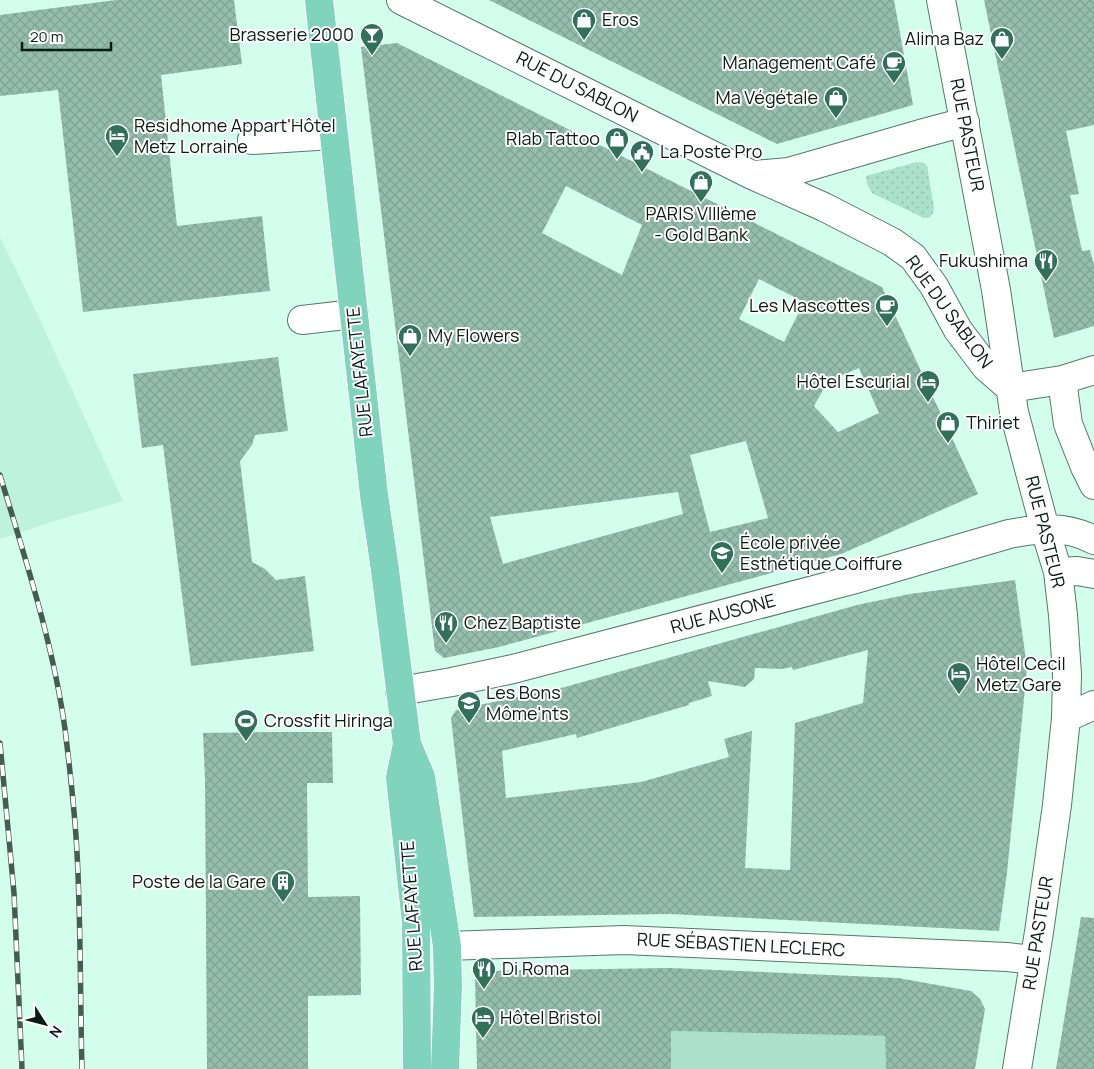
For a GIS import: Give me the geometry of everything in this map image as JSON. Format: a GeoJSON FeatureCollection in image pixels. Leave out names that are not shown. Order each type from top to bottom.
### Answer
{"type":"FeatureCollection","features":[{"type":"Feature","properties":{"kind":"main road","name":"RUE LAFAYETTE"},"geometry":{"type":"LineString","coordinates":[[319,0],[374,495],[407,744],[421,777],[446,946],[448,986],[447,1063]]}},
{"type":"Feature","properties":{"kind":"main road","name":"RUE LAFAYETTE"},"geometry":{"type":"LineString","coordinates":[[407,744],[400,778],[416,922],[417,1069]]}},
{"type":"Feature","properties":{"kind":"main road"},"geometry":{"type":"LineString","coordinates":[[416,922],[446,946]]}},
{"type":"Feature","properties":{"kind":"street","name":"RUE DU SABLON"},"geometry":{"type":"LineString","coordinates":[[402,0],[752,175],[833,211],[892,242],[913,257],[934,286],[958,330],[986,367],[1010,388]]}},
{"type":"Feature","properties":{"kind":"street","name":"RUE PASTEUR"},"geometry":{"type":"LineString","coordinates":[[941,0],[1001,317],[1014,412],[1058,572],[1064,615],[1067,674],[1066,718],[1057,805],[1017,1069]]}},
{"type":"Feature","properties":{"kind":"street"},"geometry":{"type":"LineString","coordinates":[[752,175],[789,172],[965,122]]}},
{"type":"Feature","properties":{"kind":"street"},"geometry":{"type":"LineString","coordinates":[[252,140],[333,135]]}},
{"type":"Feature","properties":{"kind":"street"},"geometry":{"type":"LineString","coordinates":[[302,320],[354,314]]}},
{"type":"Feature","properties":{"kind":"street"},"geometry":{"type":"LineString","coordinates":[[1010,388],[1062,380],[1094,370]]}},
{"type":"Feature","properties":{"kind":"street"},"geometry":{"type":"LineString","coordinates":[[1062,380],[1068,424],[1094,485]]}},
{"type":"Feature","properties":{"kind":"street","name":"RUE AUSONE"},"geometry":{"type":"LineString","coordinates":[[400,691],[452,682],[522,666],[852,580],[1009,534],[1034,529],[1054,528],[1080,534],[1094,540]]}},
{"type":"Feature","properties":{"kind":"street"},"geometry":{"type":"LineString","coordinates":[[1058,572],[1077,571],[1094,574]]}},
{"type":"Feature","properties":{"kind":"street"},"geometry":{"type":"LineString","coordinates":[[1066,718],[1094,705]]}},
{"type":"Feature","properties":{"kind":"street","name":"RUE SÉBASTIEN LECLERC"},"geometry":{"type":"LineString","coordinates":[[446,946],[624,940],[1007,957],[1034,960]]}},
{"type":"Feature","properties":{"kind":"shaded area"},"geometry":{"type":"Polygon","coordinates":[[[917,162],[924,163],[927,166],[934,208],[930,217],[924,218],[872,193],[867,184],[866,176],[917,162]]]}},
{"type":"Feature","properties":{"kind":"shaded area"},"geometry":{"type":"Polygon","coordinates":[[[0,237],[123,501],[0,539],[0,237]]]}},
{"type":"Feature","properties":{"kind":"shaded area"},"geometry":{"type":"Polygon","coordinates":[[[671,1031],[885,1036],[886,1069],[671,1069],[671,1031]]]}},
{"type":"Feature","properties":{"kind":"building"},"geometry":{"type":"Polygon","coordinates":[[[116,0],[234,0],[242,64],[161,75],[177,226],[262,216],[270,291],[83,312],[58,90],[0,96],[0,15],[116,0]]]}},
{"type":"Feature","properties":{"kind":"building"},"geometry":{"type":"Polygon","coordinates":[[[489,0],[894,0],[913,105],[777,144],[489,0]]]}},
{"type":"Feature","properties":{"kind":"building"},"geometry":{"type":"Polygon","coordinates":[[[984,0],[1094,0],[1094,125],[1066,131],[1079,194],[1070,195],[1082,251],[1090,250],[1094,265],[1094,326],[1054,338],[984,0]]]}},
{"type":"Feature","properties":{"kind":"building"},"geometry":{"type":"Polygon","coordinates":[[[397,43],[882,287],[978,494],[841,554],[499,647],[444,658],[435,651],[361,47],[397,43]],[[566,186],[542,233],[622,275],[642,225],[566,186]],[[759,279],[739,319],[784,342],[804,302],[759,279]],[[859,368],[828,381],[814,406],[838,432],[879,413],[859,368]],[[746,441],[690,455],[710,532],[768,518],[746,441]],[[678,492],[490,517],[503,564],[683,514],[678,492]]]}},
{"type":"Feature","properties":{"kind":"building"},"geometry":{"type":"Polygon","coordinates":[[[278,357],[288,431],[255,435],[252,445],[240,461],[252,562],[265,569],[276,580],[305,576],[314,651],[191,666],[163,445],[142,448],[133,374],[278,357]]]}},
{"type":"Feature","properties":{"kind":"building"},"geometry":{"type":"Polygon","coordinates":[[[1015,580],[1027,668],[1007,873],[999,931],[670,914],[474,917],[451,718],[456,710],[565,687],[857,605],[910,594],[1015,580]],[[868,650],[793,670],[792,667],[782,669],[755,668],[754,679],[745,687],[708,681],[712,696],[689,703],[689,705],[577,738],[576,734],[502,751],[506,798],[641,782],[729,757],[724,739],[752,731],[745,868],[790,870],[795,723],[863,703],[868,650]]]}},
{"type":"Feature","properties":{"kind":"building","name":"Poste de la Gare"},"geometry":{"type":"Polygon","coordinates":[[[332,732],[333,783],[307,783],[308,897],[360,896],[361,995],[308,996],[308,1069],[207,1069],[203,733],[332,732]]]}},
{"type":"Feature","properties":{"kind":"building"},"geometry":{"type":"Polygon","coordinates":[[[1081,917],[1094,918],[1094,1069],[1056,1069],[1081,917]]]}},
{"type":"Feature","properties":{"kind":"building"},"geometry":{"type":"Polygon","coordinates":[[[670,968],[898,978],[971,991],[980,999],[985,1009],[975,1069],[886,1069],[885,1036],[671,1031],[671,1069],[477,1069],[475,978],[484,971],[670,968]]]}},
{"type":"Feature","properties":{"kind":"railway"},"geometry":{"type":"LineString","coordinates":[[0,475],[46,633],[65,729],[74,806],[77,853],[82,1069]]}},
{"type":"Feature","properties":{"kind":"railway"},"geometry":{"type":"LineString","coordinates":[[0,743],[14,893],[22,1069]]}},
{"type":"Feature","properties":{"kind":"place","name":"Eros"},"geometry":{"type":"Point","coordinates":[584,41]}},
{"type":"Feature","properties":{"kind":"place","name":"Brasserie 2000"},"geometry":{"type":"Point","coordinates":[372,56]}},
{"type":"Feature","properties":{"kind":"place","name":"Alima Baz"},"geometry":{"type":"Point","coordinates":[1002,60]}},
{"type":"Feature","properties":{"kind":"place","name":"Management Café"},"geometry":{"type":"Point","coordinates":[894,84]}},
{"type":"Feature","properties":{"kind":"place","name":"Ma Végétale"},"geometry":{"type":"Point","coordinates":[836,119]}},
{"type":"Feature","properties":{"kind":"place","name":"Residhome Appart'Hôtel Metz Lorraine"},"geometry":{"type":"Point","coordinates":[117,157]}},
{"type":"Feature","properties":{"kind":"place","name":"Rlab Tattoo"},"geometry":{"type":"Point","coordinates":[617,160]}},
{"type":"Feature","properties":{"kind":"place","name":"La Poste Pro"},"geometry":{"type":"Point","coordinates":[642,173]}},
{"type":"Feature","properties":{"kind":"place","name":"PARIS VIIIème - Gold Bank"},"geometry":{"type":"Point","coordinates":[701,203]}},
{"type":"Feature","properties":{"kind":"place","name":"Fukushima"},"geometry":{"type":"Point","coordinates":[1046,282]}},
{"type":"Feature","properties":{"kind":"place","name":"Les Mascottes"},"geometry":{"type":"Point","coordinates":[887,327]}},
{"type":"Feature","properties":{"kind":"place","name":"My Flowers"},"geometry":{"type":"Point","coordinates":[410,357]}},
{"type":"Feature","properties":{"kind":"place","name":"Hôtel Escurial"},"geometry":{"type":"Point","coordinates":[928,403]}},
{"type":"Feature","properties":{"kind":"place","name":"Thiriet"},"geometry":{"type":"Point","coordinates":[948,444]}},
{"type":"Feature","properties":{"kind":"place","name":"École privée Esthétique Coiffure"},"geometry":{"type":"Point","coordinates":[722,574]}},
{"type":"Feature","properties":{"kind":"place","name":"Chez Baptiste"},"geometry":{"type":"Point","coordinates":[446,644]}},
{"type":"Feature","properties":{"kind":"place","name":"Hôtel Cecil Metz Gare"},"geometry":{"type":"Point","coordinates":[959,695]}},
{"type":"Feature","properties":{"kind":"place","name":"Les Bons Môme'nts"},"geometry":{"type":"Point","coordinates":[469,724]}},
{"type":"Feature","properties":{"kind":"place","name":"Crossfit Hiringa"},"geometry":{"type":"Point","coordinates":[246,742]}},
{"type":"Feature","properties":{"kind":"place","name":"Poste de la Gare"},"geometry":{"type":"Point","coordinates":[283,903]}},
{"type":"Feature","properties":{"kind":"place","name":"Di Roma"},"geometry":{"type":"Point","coordinates":[484,990]}},
{"type":"Feature","properties":{"kind":"place","name":"Hôtel Bristol"},"geometry":{"type":"Point","coordinates":[483,1039]}}]}
